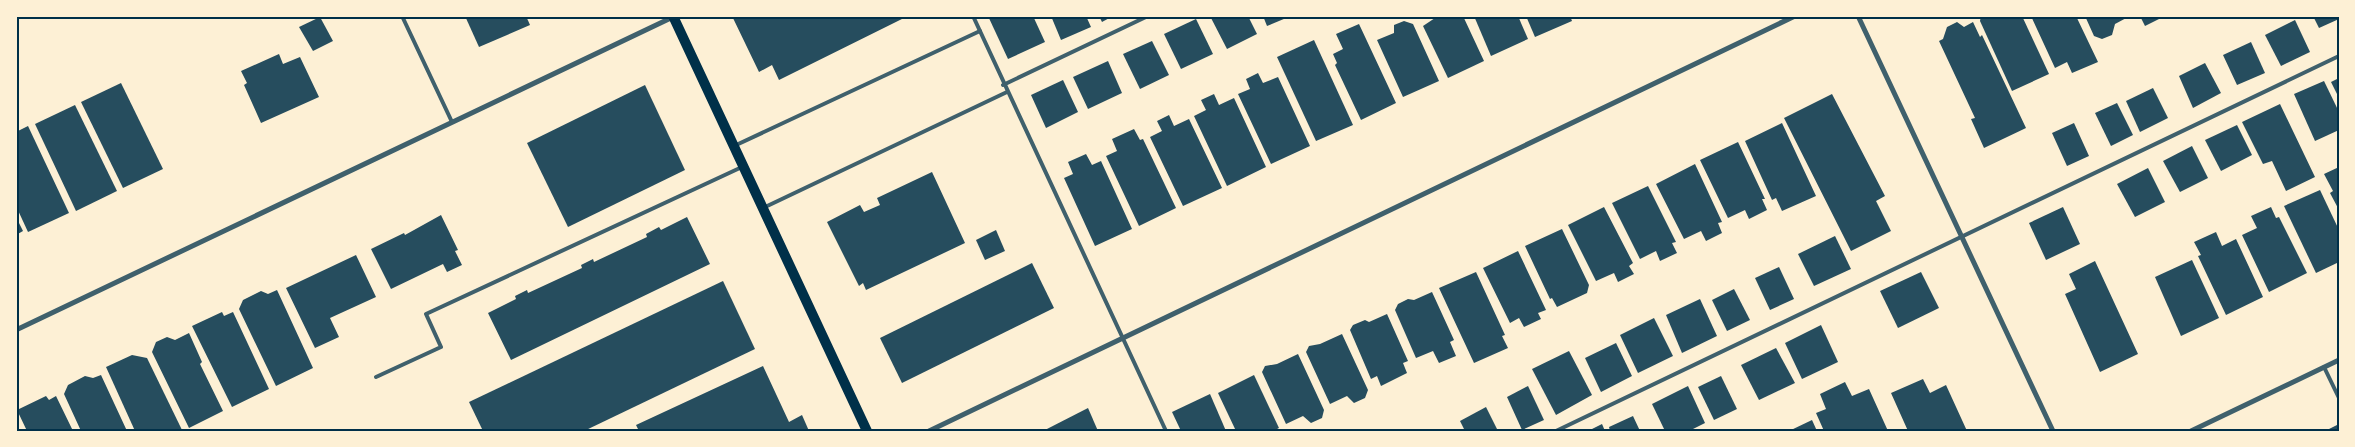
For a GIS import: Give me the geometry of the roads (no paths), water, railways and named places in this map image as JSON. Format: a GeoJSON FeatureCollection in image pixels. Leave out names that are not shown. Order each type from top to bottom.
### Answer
{"type":"FeatureCollection","features":[{"type":"Feature","properties":{"kind":"main road"},"geometry":{"type":"LineString","coordinates":[[673,16],[867,431]]}},
{"type":"Feature","properties":{"kind":"street"},"geometry":{"type":"LineString","coordinates":[[16,330],[673,16]]}},
{"type":"Feature","properties":{"kind":"street"},"geometry":{"type":"LineString","coordinates":[[929,431],[1795,16]]}},
{"type":"Feature","properties":{"kind":"street"},"geometry":{"type":"LineString","coordinates":[[1858,16],[2053,431]]}},
{"type":"Feature","properties":{"kind":"street"},"geometry":{"type":"LineString","coordinates":[[2191,431],[2339,360]]}},
{"type":"Feature","properties":{"kind":"lane"},"geometry":{"type":"LineString","coordinates":[[402,16],[452,122]]}},
{"type":"Feature","properties":{"kind":"lane"},"geometry":{"type":"LineString","coordinates":[[973,16],[1003,85],[1166,431]]}},
{"type":"Feature","properties":{"kind":"lane"},"geometry":{"type":"LineString","coordinates":[[1003,85],[1148,16]]}},
{"type":"Feature","properties":{"kind":"lane"},"geometry":{"type":"LineString","coordinates":[[734,146],[980,31]]}},
{"type":"Feature","properties":{"kind":"lane"},"geometry":{"type":"LineString","coordinates":[[1556,431],[2339,56]]}},
{"type":"Feature","properties":{"kind":"lane"},"geometry":{"type":"LineString","coordinates":[[763,208],[1007,92]]}},
{"type":"Feature","properties":{"kind":"lane"},"geometry":{"type":"LineString","coordinates":[[376,377],[441,347],[426,314],[744,166]]}},
{"type":"Feature","properties":{"kind":"lane"},"geometry":{"type":"LineString","coordinates":[[2324,367],[2339,398]]}}]}
